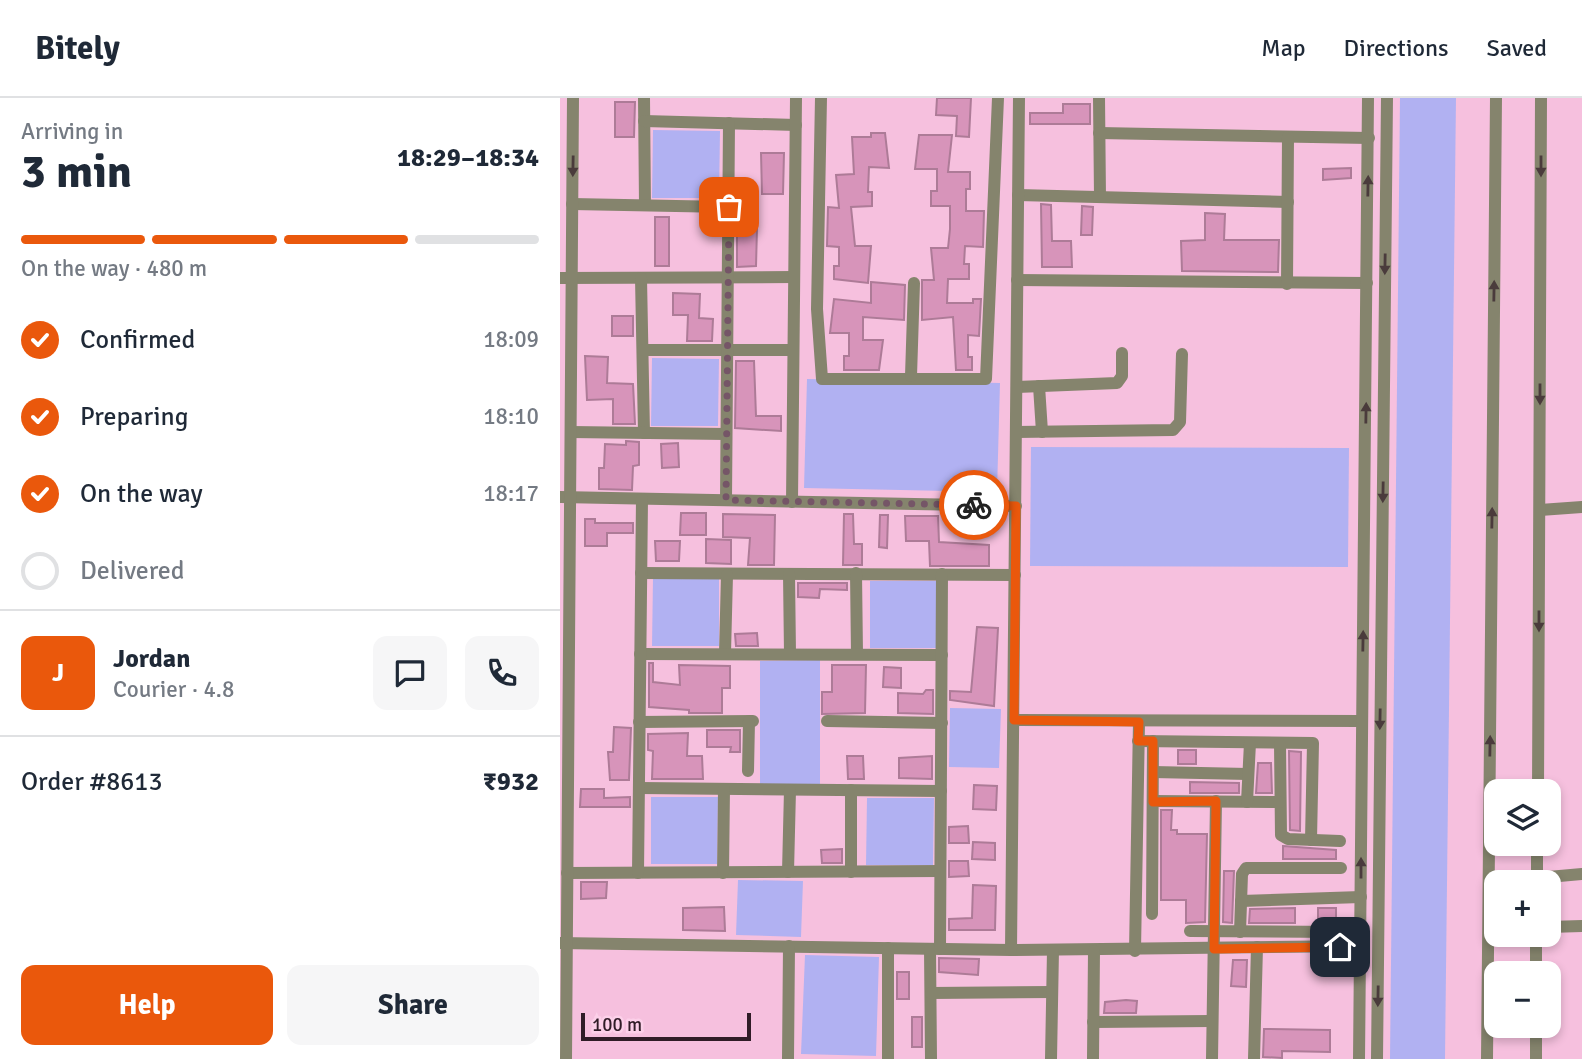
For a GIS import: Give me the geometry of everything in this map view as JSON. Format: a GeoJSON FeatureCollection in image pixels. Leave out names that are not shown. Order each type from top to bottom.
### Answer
{"type":"FeatureCollection","features":[{"type":"Feature","properties":{"kind":"street"},"geometry":{"type":"LineString","coordinates":[[566,1059],[563,943],[567,873],[565,497],[570,432],[566,278],[572,204],[573,98]]}},
{"type":"Feature","properties":{"kind":"street"},"geometry":{"type":"LineString","coordinates":[[644,98],[645,205]]}},
{"type":"Feature","properties":{"kind":"street"},"geometry":{"type":"LineString","coordinates":[[792,502],[796,98]]}},
{"type":"Feature","properties":{"kind":"street"},"geometry":{"type":"LineString","coordinates":[[821,98],[817,309],[822,379],[911,376],[986,379],[998,98]]}},
{"type":"Feature","properties":{"kind":"street"},"geometry":{"type":"LineString","coordinates":[[1011,950],[1019,98]]}},
{"type":"Feature","properties":{"kind":"street"},"geometry":{"type":"LineString","coordinates":[[1099,98],[1100,197]]}},
{"type":"Feature","properties":{"kind":"street"},"geometry":{"type":"LineString","coordinates":[[1359,1059],[1368,98]]}},
{"type":"Feature","properties":{"kind":"street"},"geometry":{"type":"LineString","coordinates":[[1377,1059],[1387,98]]}},
{"type":"Feature","properties":{"kind":"street"},"geometry":{"type":"LineString","coordinates":[[1487,1059],[1496,98]]}},
{"type":"Feature","properties":{"kind":"street"},"geometry":{"type":"LineString","coordinates":[[1538,779],[1542,98]]}},
{"type":"Feature","properties":{"kind":"street"},"geometry":{"type":"LineString","coordinates":[[644,121],[796,125]]}},
{"type":"Feature","properties":{"kind":"street"},"geometry":{"type":"LineString","coordinates":[[726,500],[729,123]]}},
{"type":"Feature","properties":{"kind":"street"},"geometry":{"type":"LineString","coordinates":[[1100,133],[1369,138]]}},
{"type":"Feature","properties":{"kind":"street"},"geometry":{"type":"LineString","coordinates":[[1287,284],[1288,137]]}},
{"type":"Feature","properties":{"kind":"street"},"geometry":{"type":"LineString","coordinates":[[993,166],[1018,166]]}},
{"type":"Feature","properties":{"kind":"street"},"geometry":{"type":"LineString","coordinates":[[1018,195],[1288,202]]}},
{"type":"Feature","properties":{"kind":"street"},"geometry":{"type":"LineString","coordinates":[[572,204],[729,207]]}},
{"type":"Feature","properties":{"kind":"street"},"geometry":{"type":"LineString","coordinates":[[566,278],[794,277]]}},
{"type":"Feature","properties":{"kind":"street"},"geometry":{"type":"LineString","coordinates":[[641,278],[644,433]]}},
{"type":"Feature","properties":{"kind":"street"},"geometry":{"type":"LineString","coordinates":[[1017,280],[1367,283]]}},
{"type":"Feature","properties":{"kind":"street"},"geometry":{"type":"LineString","coordinates":[[911,376],[914,283]]}},
{"type":"Feature","properties":{"kind":"street"},"geometry":{"type":"LineString","coordinates":[[643,350],[793,350]]}},
{"type":"Feature","properties":{"kind":"street"},"geometry":{"type":"LineString","coordinates":[[1017,387],[1117,383],[1122,376],[1122,353]]}},
{"type":"Feature","properties":{"kind":"street"},"geometry":{"type":"LineString","coordinates":[[1016,432],[1173,430],[1180,422],[1182,354]]}},
{"type":"Feature","properties":{"kind":"street"},"geometry":{"type":"LineString","coordinates":[[1039,386],[1042,432]]}},
{"type":"Feature","properties":{"kind":"street"},"geometry":{"type":"LineString","coordinates":[[570,432],[726,433]]}},
{"type":"Feature","properties":{"kind":"street"},"geometry":{"type":"LineString","coordinates":[[565,497],[1016,506]]}},
{"type":"Feature","properties":{"kind":"street"},"geometry":{"type":"LineString","coordinates":[[638,873],[642,499]]}},
{"type":"Feature","properties":{"kind":"street"},"geometry":{"type":"LineString","coordinates":[[1540,510],[1582,507]]}},
{"type":"Feature","properties":{"kind":"street"},"geometry":{"type":"LineString","coordinates":[[641,573],[1015,575]]}},
{"type":"Feature","properties":{"kind":"street"},"geometry":{"type":"LineString","coordinates":[[856,573],[857,654]]}},
{"type":"Feature","properties":{"kind":"street"},"geometry":{"type":"LineString","coordinates":[[789,574],[790,654]]}},
{"type":"Feature","properties":{"kind":"street"},"geometry":{"type":"LineString","coordinates":[[931,1059],[931,993],[940,871],[943,574]]}},
{"type":"Feature","properties":{"kind":"street"},"geometry":{"type":"LineString","coordinates":[[725,653],[727,575]]}},
{"type":"Feature","properties":{"kind":"street"},"geometry":{"type":"LineString","coordinates":[[640,653],[942,655]]}},
{"type":"Feature","properties":{"kind":"street"},"geometry":{"type":"LineString","coordinates":[[1014,720],[1362,721]]}},
{"type":"Feature","properties":{"kind":"street"},"geometry":{"type":"LineString","coordinates":[[639,722],[751,721],[748,771]]}},
{"type":"Feature","properties":{"kind":"street"},"geometry":{"type":"LineString","coordinates":[[827,721],[942,723]]}},
{"type":"Feature","properties":{"kind":"street"},"geometry":{"type":"LineString","coordinates":[[1135,951],[1139,722]]}},
{"type":"Feature","properties":{"kind":"street"},"geometry":{"type":"LineString","coordinates":[[1138,741],[1313,743],[1311,840]]}},
{"type":"Feature","properties":{"kind":"street"},"geometry":{"type":"LineString","coordinates":[[1152,914],[1153,741]]}},
{"type":"Feature","properties":{"kind":"street"},"geometry":{"type":"LineString","coordinates":[[1247,802],[1250,743]]}},
{"type":"Feature","properties":{"kind":"street"},"geometry":{"type":"LineString","coordinates":[[1280,744],[1280,831],[1283,838],[1340,841]]}},
{"type":"Feature","properties":{"kind":"street"},"geometry":{"type":"LineString","coordinates":[[1153,772],[1248,774]]}},
{"type":"Feature","properties":{"kind":"street"},"geometry":{"type":"LineString","coordinates":[[640,788],[941,791]]}},
{"type":"Feature","properties":{"kind":"street"},"geometry":{"type":"LineString","coordinates":[[723,873],[724,789]]}},
{"type":"Feature","properties":{"kind":"street"},"geometry":{"type":"LineString","coordinates":[[788,872],[790,790]]}},
{"type":"Feature","properties":{"kind":"street"},"geometry":{"type":"LineString","coordinates":[[850,790],[850,872]]}},
{"type":"Feature","properties":{"kind":"street"},"geometry":{"type":"LineString","coordinates":[[1212,1059],[1216,801]]}},
{"type":"Feature","properties":{"kind":"street"},"geometry":{"type":"LineString","coordinates":[[1153,802],[1280,802]]}},
{"type":"Feature","properties":{"kind":"street"},"geometry":{"type":"LineString","coordinates":[[1240,932],[1242,874],[1246,868],[1341,868]]}},
{"type":"Feature","properties":{"kind":"street"},"geometry":{"type":"LineString","coordinates":[[567,873],[940,871]]}},
{"type":"Feature","properties":{"kind":"street"},"geometry":{"type":"LineString","coordinates":[[1561,877],[1582,874]]}},
{"type":"Feature","properties":{"kind":"street"},"geometry":{"type":"LineString","coordinates":[[1241,901],[1361,897]]}},
{"type":"Feature","properties":{"kind":"street"},"geometry":{"type":"LineString","coordinates":[[1561,927],[1582,926]]}},
{"type":"Feature","properties":{"kind":"street"},"geometry":{"type":"LineString","coordinates":[[1190,932],[1340,932]]}},
{"type":"Feature","properties":{"kind":"street"},"geometry":{"type":"LineString","coordinates":[[563,943],[1094,951],[1360,946]]}},
{"type":"Feature","properties":{"kind":"street"},"geometry":{"type":"LineString","coordinates":[[788,1059],[789,946]]}},
{"type":"Feature","properties":{"kind":"street"},"geometry":{"type":"LineString","coordinates":[[1254,1059],[1257,947]]}},
{"type":"Feature","properties":{"kind":"street"},"geometry":{"type":"LineString","coordinates":[[888,948],[888,1059]]}},
{"type":"Feature","properties":{"kind":"street"},"geometry":{"type":"LineString","coordinates":[[1051,1059],[1053,950]]}},
{"type":"Feature","properties":{"kind":"street"},"geometry":{"type":"LineString","coordinates":[[1093,1059],[1094,951]]}},
{"type":"Feature","properties":{"kind":"street"},"geometry":{"type":"LineString","coordinates":[[931,993],[1052,992]]}},
{"type":"Feature","properties":{"kind":"street"},"geometry":{"type":"LineString","coordinates":[[1093,1022],[1211,1021]]}},
{"type":"Feature","properties":{"kind":"street"},"geometry":{"type":"LineString","coordinates":[[1535,1059],[1536,1038]]}},
{"type":"Feature","properties":{"kind":"shaded area"},"geometry":{"type":"Polygon","coordinates":[[[1400,98],[1456,98],[1445,1059],[1390,1059],[1400,98]]]}},
{"type":"Feature","properties":{"kind":"shaded area"},"geometry":{"type":"Polygon","coordinates":[[[653,130],[720,131],[719,198],[652,198],[653,130]]]}},
{"type":"Feature","properties":{"kind":"shaded area"},"geometry":{"type":"Polygon","coordinates":[[[652,358],[719,359],[718,426],[651,426],[652,358]]]}},
{"type":"Feature","properties":{"kind":"shaded area"},"geometry":{"type":"Polygon","coordinates":[[[807,379],[1000,383],[997,492],[804,488],[807,379]]]}},
{"type":"Feature","properties":{"kind":"shaded area"},"geometry":{"type":"Polygon","coordinates":[[[1031,447],[1349,448],[1348,567],[1030,566],[1031,447]]]}},
{"type":"Feature","properties":{"kind":"shaded area"},"geometry":{"type":"Polygon","coordinates":[[[653,578],[719,579],[719,646],[652,646],[653,578]]]}},
{"type":"Feature","properties":{"kind":"shaded area"},"geometry":{"type":"Polygon","coordinates":[[[870,581],[937,581],[936,648],[870,648],[870,581]]]}},
{"type":"Feature","properties":{"kind":"shaded area"},"geometry":{"type":"Polygon","coordinates":[[[820,660],[820,791],[760,792],[760,661],[820,660]]]}},
{"type":"Feature","properties":{"kind":"shaded area"},"geometry":{"type":"Polygon","coordinates":[[[950,708],[1001,709],[999,768],[949,767],[950,708]]]}},
{"type":"Feature","properties":{"kind":"shaded area"},"geometry":{"type":"Polygon","coordinates":[[[651,797],[718,797],[717,864],[651,864],[651,797]]]}},
{"type":"Feature","properties":{"kind":"shaded area"},"geometry":{"type":"Polygon","coordinates":[[[867,798],[934,798],[933,865],[866,865],[867,798]]]}},
{"type":"Feature","properties":{"kind":"shaded area"},"geometry":{"type":"Polygon","coordinates":[[[738,880],[803,881],[801,937],[736,935],[738,880]]]}},
{"type":"Feature","properties":{"kind":"shaded area"},"geometry":{"type":"Polygon","coordinates":[[[805,955],[879,957],[876,1056],[801,1054],[805,955]]]}},
{"type":"Feature","properties":{"kind":"building"},"geometry":{"type":"Polygon","coordinates":[[[937,98],[971,98],[969,137],[956,136],[957,116],[936,115],[937,98]]]}},
{"type":"Feature","properties":{"kind":"building"},"geometry":{"type":"Polygon","coordinates":[[[615,102],[635,102],[634,137],[615,137],[615,102]]]}},
{"type":"Feature","properties":{"kind":"building"},"geometry":{"type":"Polygon","coordinates":[[[1063,104],[1090,104],[1090,124],[1030,124],[1030,113],[1063,113],[1063,104]]]}},
{"type":"Feature","properties":{"kind":"building"},"geometry":{"type":"Polygon","coordinates":[[[871,133],[885,133],[889,168],[869,167],[868,192],[872,192],[872,206],[851,207],[855,246],[871,246],[868,283],[834,279],[834,266],[839,266],[839,247],[827,246],[828,207],[839,208],[836,175],[854,174],[852,137],[871,137],[871,133]]]}},
{"type":"Feature","properties":{"kind":"building"},"geometry":{"type":"Polygon","coordinates":[[[919,135],[952,135],[948,172],[970,172],[970,189],[966,189],[966,211],[984,211],[983,247],[965,246],[964,264],[969,264],[969,279],[948,279],[947,303],[973,303],[973,299],[981,299],[979,336],[968,335],[968,357],[972,357],[972,370],[956,370],[953,317],[922,320],[922,280],[934,280],[931,248],[948,248],[950,206],[931,206],[931,191],[937,191],[937,169],[915,169],[919,135]]]}},
{"type":"Feature","properties":{"kind":"building"},"geometry":{"type":"Polygon","coordinates":[[[761,153],[784,153],[783,194],[762,194],[761,153]]]}},
{"type":"Feature","properties":{"kind":"building"},"geometry":{"type":"Polygon","coordinates":[[[1351,168],[1351,178],[1323,180],[1323,169],[1351,168]]]}},
{"type":"Feature","properties":{"kind":"building"},"geometry":{"type":"Polygon","coordinates":[[[1041,204],[1051,205],[1052,241],[1071,241],[1072,267],[1042,267],[1041,204]]]}},
{"type":"Feature","properties":{"kind":"building"},"geometry":{"type":"Polygon","coordinates":[[[1082,206],[1093,207],[1092,235],[1081,235],[1082,206]]]}},
{"type":"Feature","properties":{"kind":"building"},"geometry":{"type":"Polygon","coordinates":[[[1205,213],[1225,214],[1224,240],[1279,240],[1278,272],[1182,271],[1181,241],[1205,240],[1205,213]]]}},
{"type":"Feature","properties":{"kind":"building"},"geometry":{"type":"Polygon","coordinates":[[[655,217],[669,217],[669,266],[655,266],[655,217]]]}},
{"type":"Feature","properties":{"kind":"building"},"geometry":{"type":"Polygon","coordinates":[[[757,228],[756,266],[737,267],[737,229],[757,228]]]}},
{"type":"Feature","properties":{"kind":"building"},"geometry":{"type":"Polygon","coordinates":[[[871,282],[905,285],[904,320],[863,317],[863,340],[883,340],[879,370],[844,370],[844,356],[849,356],[849,333],[830,333],[834,299],[871,303],[871,282]]]}},
{"type":"Feature","properties":{"kind":"building"},"geometry":{"type":"Polygon","coordinates":[[[673,293],[700,294],[699,318],[713,319],[712,341],[687,341],[688,315],[673,315],[673,293]]]}},
{"type":"Feature","properties":{"kind":"building"},"geometry":{"type":"Polygon","coordinates":[[[612,316],[633,316],[633,336],[612,336],[612,316]]]}},
{"type":"Feature","properties":{"kind":"building"},"geometry":{"type":"Polygon","coordinates":[[[585,356],[608,357],[607,383],[633,384],[635,424],[613,424],[613,399],[587,400],[585,356]]]}},
{"type":"Feature","properties":{"kind":"building"},"geometry":{"type":"Polygon","coordinates":[[[736,361],[754,361],[756,416],[781,416],[781,431],[735,428],[736,361]]]}},
{"type":"Feature","properties":{"kind":"building"},"geometry":{"type":"Polygon","coordinates":[[[626,441],[639,442],[639,465],[633,466],[632,490],[599,489],[599,468],[604,468],[605,444],[626,445],[626,441]]]}},
{"type":"Feature","properties":{"kind":"building"},"geometry":{"type":"Polygon","coordinates":[[[678,443],[679,467],[662,468],[661,444],[678,443]]]}},
{"type":"Feature","properties":{"kind":"building"},"geometry":{"type":"Polygon","coordinates":[[[681,513],[706,513],[706,535],[680,535],[681,513]]]}},
{"type":"Feature","properties":{"kind":"building"},"geometry":{"type":"Polygon","coordinates":[[[723,514],[775,515],[774,565],[748,565],[750,538],[723,537],[723,514]]]}},
{"type":"Feature","properties":{"kind":"building"},"geometry":{"type":"Polygon","coordinates":[[[844,514],[853,514],[854,544],[862,544],[862,565],[843,565],[844,514]]]}},
{"type":"Feature","properties":{"kind":"building"},"geometry":{"type":"Polygon","coordinates":[[[880,515],[888,515],[887,548],[879,547],[880,515]]]}},
{"type":"Feature","properties":{"kind":"building"},"geometry":{"type":"Polygon","coordinates":[[[905,516],[938,516],[939,542],[989,545],[989,566],[930,566],[929,541],[906,541],[905,516]]]}},
{"type":"Feature","properties":{"kind":"building"},"geometry":{"type":"Polygon","coordinates":[[[585,519],[595,519],[595,523],[633,523],[633,533],[607,533],[607,546],[585,546],[585,519]]]}},
{"type":"Feature","properties":{"kind":"building"},"geometry":{"type":"Polygon","coordinates":[[[706,539],[731,540],[731,564],[706,563],[706,539]]]}},
{"type":"Feature","properties":{"kind":"building"},"geometry":{"type":"Polygon","coordinates":[[[655,541],[680,541],[679,561],[656,561],[655,541]]]}},
{"type":"Feature","properties":{"kind":"building"},"geometry":{"type":"Polygon","coordinates":[[[798,583],[847,583],[847,590],[820,589],[819,598],[798,597],[798,583]]]}},
{"type":"Feature","properties":{"kind":"building"},"geometry":{"type":"Polygon","coordinates":[[[977,627],[998,628],[994,706],[950,700],[950,691],[971,692],[977,627]]]}},
{"type":"Feature","properties":{"kind":"building"},"geometry":{"type":"Polygon","coordinates":[[[757,633],[758,646],[736,646],[735,634],[757,633]]]}},
{"type":"Feature","properties":{"kind":"building"},"geometry":{"type":"Polygon","coordinates":[[[649,663],[653,663],[653,682],[680,685],[679,665],[730,666],[730,688],[722,688],[722,713],[689,713],[689,710],[649,707],[649,663]]]}},
{"type":"Feature","properties":{"kind":"building"},"geometry":{"type":"Polygon","coordinates":[[[832,665],[866,665],[865,713],[822,714],[822,692],[832,692],[832,665]]]}},
{"type":"Feature","properties":{"kind":"building"},"geometry":{"type":"Polygon","coordinates":[[[884,667],[901,668],[901,688],[883,687],[884,667]]]}},
{"type":"Feature","properties":{"kind":"building"},"geometry":{"type":"Polygon","coordinates":[[[926,690],[933,690],[933,714],[898,713],[898,693],[923,694],[926,690]]]}},
{"type":"Feature","properties":{"kind":"building"},"geometry":{"type":"Polygon","coordinates":[[[614,727],[631,728],[629,780],[610,780],[608,752],[613,752],[614,727]]]}},
{"type":"Feature","properties":{"kind":"building"},"geometry":{"type":"Polygon","coordinates":[[[707,730],[740,730],[740,752],[730,752],[731,747],[707,747],[707,730]]]}},
{"type":"Feature","properties":{"kind":"building"},"geometry":{"type":"Polygon","coordinates":[[[688,733],[687,756],[702,756],[703,779],[652,779],[653,751],[648,750],[648,734],[688,733]]]}},
{"type":"Feature","properties":{"kind":"building"},"geometry":{"type":"Polygon","coordinates":[[[1178,750],[1196,750],[1196,764],[1178,764],[1178,750]]]}},
{"type":"Feature","properties":{"kind":"building"},"geometry":{"type":"Polygon","coordinates":[[[1289,751],[1301,752],[1300,831],[1290,830],[1289,751]]]}},
{"type":"Feature","properties":{"kind":"building"},"geometry":{"type":"Polygon","coordinates":[[[847,756],[863,756],[864,779],[848,779],[847,756]]]}},
{"type":"Feature","properties":{"kind":"building"},"geometry":{"type":"Polygon","coordinates":[[[932,756],[932,779],[899,778],[899,758],[932,756]]]}},
{"type":"Feature","properties":{"kind":"building"},"geometry":{"type":"Polygon","coordinates":[[[1258,763],[1271,763],[1272,793],[1256,793],[1258,763]]]}},
{"type":"Feature","properties":{"kind":"building"},"geometry":{"type":"Polygon","coordinates":[[[1190,782],[1239,783],[1239,793],[1190,793],[1190,782]]]}},
{"type":"Feature","properties":{"kind":"building"},"geometry":{"type":"Polygon","coordinates":[[[974,785],[997,786],[996,810],[973,809],[974,785]]]}},
{"type":"Feature","properties":{"kind":"building"},"geometry":{"type":"Polygon","coordinates":[[[581,789],[604,789],[604,798],[630,797],[630,807],[580,807],[581,789]]]}},
{"type":"Feature","properties":{"kind":"building"},"geometry":{"type":"Polygon","coordinates":[[[1161,810],[1172,810],[1171,830],[1177,830],[1177,834],[1207,834],[1205,922],[1186,923],[1186,900],[1161,900],[1161,810]]]}},
{"type":"Feature","properties":{"kind":"building"},"geometry":{"type":"Polygon","coordinates":[[[968,826],[969,843],[949,843],[949,827],[968,826]]]}},
{"type":"Feature","properties":{"kind":"building"},"geometry":{"type":"Polygon","coordinates":[[[973,842],[995,843],[995,860],[972,859],[973,842]]]}},
{"type":"Feature","properties":{"kind":"building"},"geometry":{"type":"Polygon","coordinates":[[[1283,846],[1336,850],[1336,859],[1283,859],[1283,846]]]}},
{"type":"Feature","properties":{"kind":"building"},"geometry":{"type":"Polygon","coordinates":[[[842,849],[842,863],[822,863],[821,850],[842,849]]]}},
{"type":"Feature","properties":{"kind":"building"},"geometry":{"type":"Polygon","coordinates":[[[949,861],[968,861],[969,876],[949,877],[949,861]]]}},
{"type":"Feature","properties":{"kind":"building"},"geometry":{"type":"Polygon","coordinates":[[[1224,871],[1234,871],[1232,923],[1223,922],[1224,871]]]}},
{"type":"Feature","properties":{"kind":"building"},"geometry":{"type":"Polygon","coordinates":[[[581,882],[607,882],[606,898],[581,899],[581,882]]]}},
{"type":"Feature","properties":{"kind":"building"},"geometry":{"type":"Polygon","coordinates":[[[973,885],[996,886],[995,930],[949,930],[949,919],[972,918],[973,885]]]}},
{"type":"Feature","properties":{"kind":"building"},"geometry":{"type":"Polygon","coordinates":[[[724,907],[725,931],[683,930],[683,908],[724,907]]]}},
{"type":"Feature","properties":{"kind":"building"},"geometry":{"type":"Polygon","coordinates":[[[1295,908],[1295,923],[1249,923],[1250,909],[1295,908]]]}},
{"type":"Feature","properties":{"kind":"building"},"geometry":{"type":"Polygon","coordinates":[[[1318,908],[1336,908],[1336,923],[1318,923],[1318,908]]]}},
{"type":"Feature","properties":{"kind":"building"},"geometry":{"type":"Polygon","coordinates":[[[939,958],[979,959],[978,975],[939,972],[939,958]]]}},
{"type":"Feature","properties":{"kind":"building"},"geometry":{"type":"Polygon","coordinates":[[[1233,960],[1247,960],[1246,987],[1231,986],[1233,960]]]}},
{"type":"Feature","properties":{"kind":"building"},"geometry":{"type":"Polygon","coordinates":[[[897,972],[909,972],[909,999],[897,999],[897,972]]]}},
{"type":"Feature","properties":{"kind":"building"},"geometry":{"type":"Polygon","coordinates":[[[1137,1001],[1136,1013],[1104,1013],[1105,1002],[1137,1001]]]}},
{"type":"Feature","properties":{"kind":"building"},"geometry":{"type":"Polygon","coordinates":[[[912,1017],[922,1017],[922,1047],[912,1047],[912,1017]]]}},
{"type":"Feature","properties":{"kind":"building"},"geometry":{"type":"Polygon","coordinates":[[[1264,1029],[1330,1030],[1330,1052],[1282,1051],[1282,1058],[1263,1057],[1264,1029]]]}},
{"type":"Feature","properties":{"kind":"way so far"},"geometry":{"type":"LineString","coordinates":[[729,207],[726,500],[974,505]]}},
{"type":"Feature","properties":{"kind":"route"},"geometry":{"type":"LineString","coordinates":[[974,505],[1016,506],[1014,720],[1139,722],[1138,741],[1153,741],[1153,802],[1216,801],[1214,949],[1340,947]]}}]}
